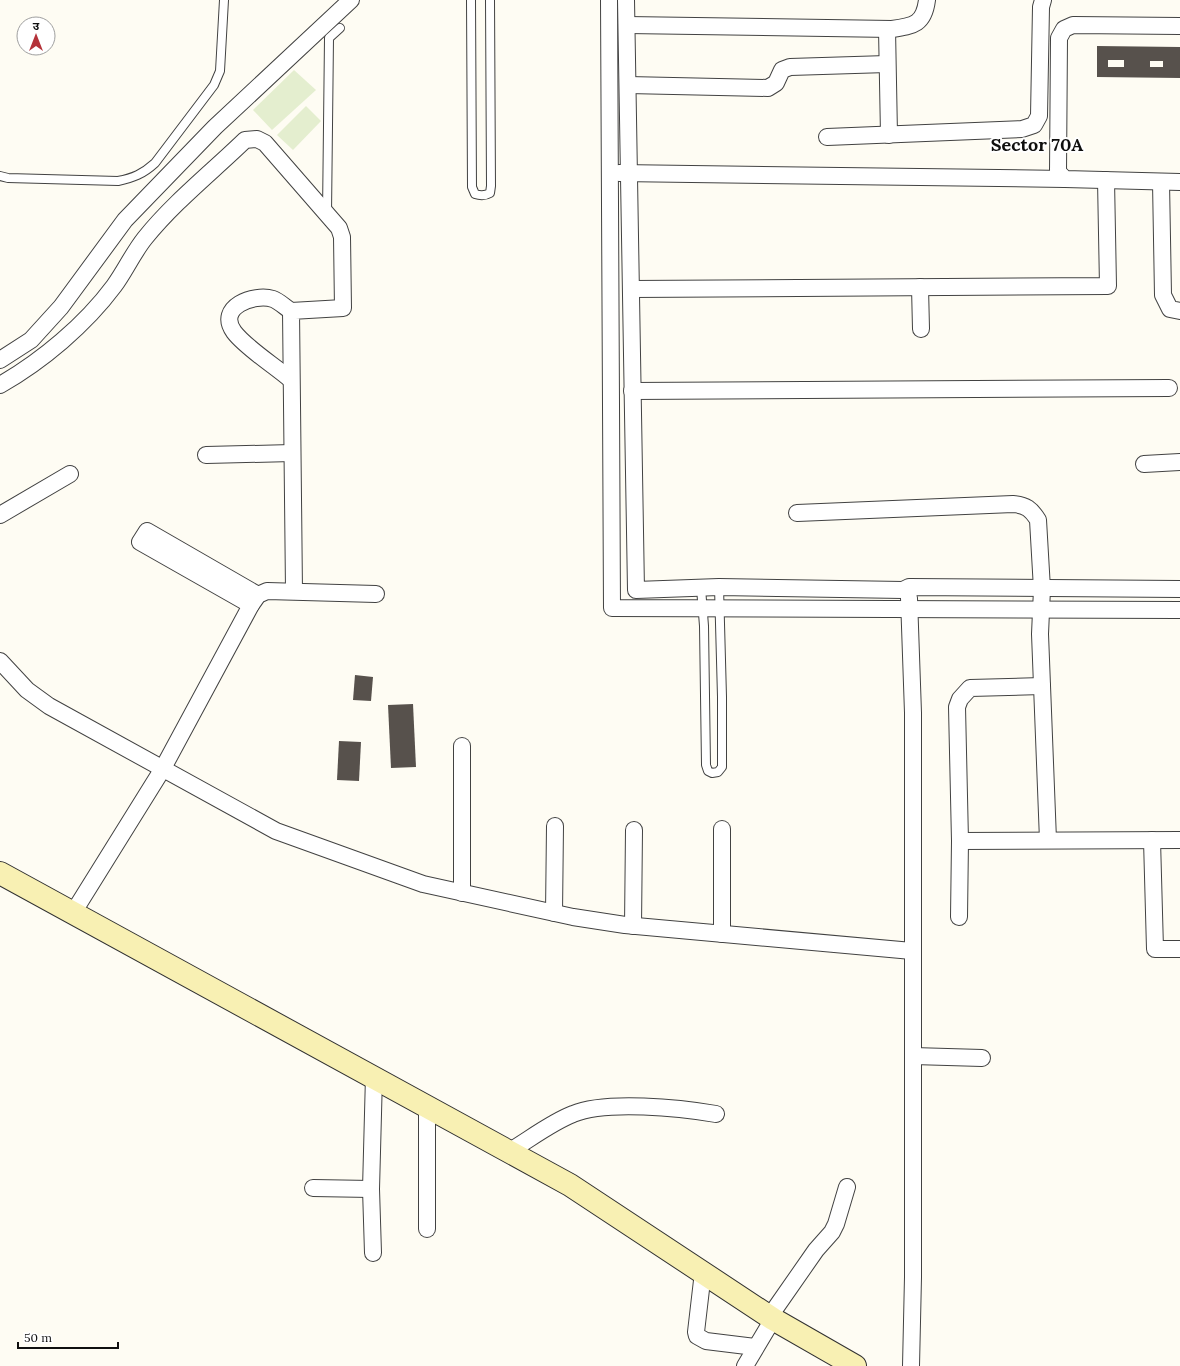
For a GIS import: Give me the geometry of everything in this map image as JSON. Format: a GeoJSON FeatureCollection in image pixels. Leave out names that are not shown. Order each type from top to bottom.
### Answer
{"type":"FeatureCollection","features":[{"type":"Feature","properties":{"kind":"street"},"geometry":{"type":"LineString","coordinates":[[0,360],[31,340],[61,307],[125,220],[215,127],[351,0]]}},
{"type":"Feature","properties":{"kind":"street"},"geometry":{"type":"LineString","coordinates":[[610,0],[612,608],[1180,610]]}},
{"type":"Feature","properties":{"kind":"street"},"geometry":{"type":"LineString","coordinates":[[626,0],[636,590],[718,587],[903,590],[908,587],[1180,589]]}},
{"type":"Feature","properties":{"kind":"street"},"geometry":{"type":"LineString","coordinates":[[627,25],[887,28],[909,26],[919,21],[925,12],[927,0]]}},
{"type":"Feature","properties":{"kind":"street"},"geometry":{"type":"LineString","coordinates":[[827,137],[1022,129],[1034,125],[1039,116],[1041,7],[1043,0]]}},
{"type":"Feature","properties":{"kind":"street"},"geometry":{"type":"LineString","coordinates":[[1065,179],[1058,172],[1059,38],[1064,29],[1073,25],[1180,26]]}},
{"type":"Feature","properties":{"kind":"street"},"geometry":{"type":"LineString","coordinates":[[887,28],[889,135]]}},
{"type":"Feature","properties":{"kind":"street"},"geometry":{"type":"LineString","coordinates":[[628,85],[768,88],[776,84],[782,70],[790,67],[888,64]]}},
{"type":"Feature","properties":{"kind":"street"},"geometry":{"type":"LineString","coordinates":[[0,385],[28,369],[91,314],[114,286],[144,239],[164,217],[245,140],[257,139],[265,143],[327,213],[339,228],[342,237],[343,308],[291,311],[273,299],[245,300],[237,304],[231,312],[230,319],[234,332],[291,380]]}},
{"type":"Feature","properties":{"kind":"street"},"geometry":{"type":"LineString","coordinates":[[610,174],[630,173],[1065,179],[1180,182]]}},
{"type":"Feature","properties":{"kind":"street"},"geometry":{"type":"LineString","coordinates":[[631,289],[1108,286],[1106,180]]}},
{"type":"Feature","properties":{"kind":"street"},"geometry":{"type":"LineString","coordinates":[[1161,182],[1163,295],[1170,309],[1180,312]]}},
{"type":"Feature","properties":{"kind":"street"},"geometry":{"type":"LineString","coordinates":[[920,287],[921,329]]}},
{"type":"Feature","properties":{"kind":"street"},"geometry":{"type":"LineString","coordinates":[[291,311],[294,591]]}},
{"type":"Feature","properties":{"kind":"street"},"geometry":{"type":"LineString","coordinates":[[632,390],[1169,388]]}},
{"type":"Feature","properties":{"kind":"street"},"geometry":{"type":"LineString","coordinates":[[206,455],[292,453]]}},
{"type":"Feature","properties":{"kind":"street"},"geometry":{"type":"LineString","coordinates":[[1144,464],[1180,462]]}},
{"type":"Feature","properties":{"kind":"street"},"geometry":{"type":"LineString","coordinates":[[0,515],[70,474]]}},
{"type":"Feature","properties":{"kind":"street"},"geometry":{"type":"LineString","coordinates":[[797,513],[1021,505],[1029,508],[1038,520],[1042,589],[1042,686],[1048,840]]}},
{"type":"Feature","properties":{"kind":"street"},"geometry":{"type":"LineString","coordinates":[[147,531],[255,600],[140,542],[147,531]]}},
{"type":"Feature","properties":{"kind":"street"},"geometry":{"type":"LineString","coordinates":[[908,587],[913,713],[913,1277],[910,1366]]}},
{"type":"Feature","properties":{"kind":"street"},"geometry":{"type":"LineString","coordinates":[[73,913],[162,770],[255,600],[267,591],[376,594]]}},
{"type":"Feature","properties":{"kind":"street"},"geometry":{"type":"LineString","coordinates":[[0,661],[27,690],[49,706],[276,832],[423,884],[554,913],[633,926],[912,951]]}},
{"type":"Feature","properties":{"kind":"street"},"geometry":{"type":"LineString","coordinates":[[959,917],[960,841],[958,707],[960,699],[970,688],[1042,686]]}},
{"type":"Feature","properties":{"kind":"street"},"geometry":{"type":"LineString","coordinates":[[462,746],[462,893]]}},
{"type":"Feature","properties":{"kind":"street"},"geometry":{"type":"LineString","coordinates":[[554,913],[555,826]]}},
{"type":"Feature","properties":{"kind":"street"},"geometry":{"type":"LineString","coordinates":[[722,829],[722,934]]}},
{"type":"Feature","properties":{"kind":"street"},"geometry":{"type":"LineString","coordinates":[[633,926],[634,830]]}},
{"type":"Feature","properties":{"kind":"street"},"geometry":{"type":"LineString","coordinates":[[1152,840],[1156,949],[1180,950]]}},
{"type":"Feature","properties":{"kind":"street"},"geometry":{"type":"LineString","coordinates":[[960,841],[1180,840]]}},
{"type":"Feature","properties":{"kind":"street"},"geometry":{"type":"LineString","coordinates":[[0,873],[374,1076],[570,1185],[771,1318],[850,1365]]}},
{"type":"Feature","properties":{"kind":"street"},"geometry":{"type":"LineString","coordinates":[[913,1056],[982,1058]]}},
{"type":"Feature","properties":{"kind":"street"},"geometry":{"type":"LineString","coordinates":[[373,1253],[371,1189],[374,1076]]}},
{"type":"Feature","properties":{"kind":"street"},"geometry":{"type":"LineString","coordinates":[[426,1229],[428,1106]]}},
{"type":"Feature","properties":{"kind":"street"},"geometry":{"type":"LineString","coordinates":[[510,1151],[573,1114],[588,1109],[605,1107],[669,1108],[716,1114]]}},
{"type":"Feature","properties":{"kind":"street"},"geometry":{"type":"LineString","coordinates":[[745,1366],[771,1318],[816,1250],[834,1228],[847,1187]]}},
{"type":"Feature","properties":{"kind":"street"},"geometry":{"type":"LineString","coordinates":[[313,1188],[371,1189]]}},
{"type":"Feature","properties":{"kind":"street"},"geometry":{"type":"LineString","coordinates":[[703,1272],[696,1332],[697,1336],[706,1341],[755,1347]]}},
{"type":"Feature","properties":{"kind":"lane"},"geometry":{"type":"LineString","coordinates":[[0,176],[8,178],[118,181],[134,178],[145,172],[154,163],[214,85],[220,71],[224,0]]}},
{"type":"Feature","properties":{"kind":"lane"},"geometry":{"type":"LineString","coordinates":[[471,0],[472,187],[475,194],[479,196],[486,196],[490,193],[491,186],[490,0]]}},
{"type":"Feature","properties":{"kind":"lane"},"geometry":{"type":"LineString","coordinates":[[327,213],[329,38],[340,28]]}},
{"type":"Feature","properties":{"kind":"lane"},"geometry":{"type":"LineString","coordinates":[[701,588],[706,765],[708,771],[712,773],[718,772],[722,767],[722,696],[718,587]]}},
{"type":"Feature","properties":{"kind":"green space"},"geometry":{"type":"Polygon","coordinates":[[[294,70],[316,90],[272,130],[253,110],[294,70]]]}},
{"type":"Feature","properties":{"kind":"green space"},"geometry":{"type":"Polygon","coordinates":[[[306,106],[321,121],[293,150],[277,135],[306,106]]]}},
{"type":"Feature","properties":{"kind":"building"},"geometry":{"type":"Polygon","coordinates":[[[1097,46],[1180,47],[1180,78],[1097,77],[1097,46]],[[1108,60],[1108,67],[1124,67],[1124,60],[1108,60]],[[1150,61],[1150,67],[1163,67],[1163,61],[1150,61]]]}},
{"type":"Feature","properties":{"kind":"building"},"geometry":{"type":"Polygon","coordinates":[[[355,675],[373,677],[371,701],[353,700],[355,675]]]}},
{"type":"Feature","properties":{"kind":"building"},"geometry":{"type":"Polygon","coordinates":[[[413,704],[416,767],[391,768],[388,705],[413,704]]]}},
{"type":"Feature","properties":{"kind":"building"},"geometry":{"type":"Polygon","coordinates":[[[339,741],[361,742],[359,781],[337,780],[339,741]]]}},
{"type":"Feature","properties":{"kind":"district","name":"Sector 70A"},"geometry":{"type":"Point","coordinates":[1037,145]}}]}
